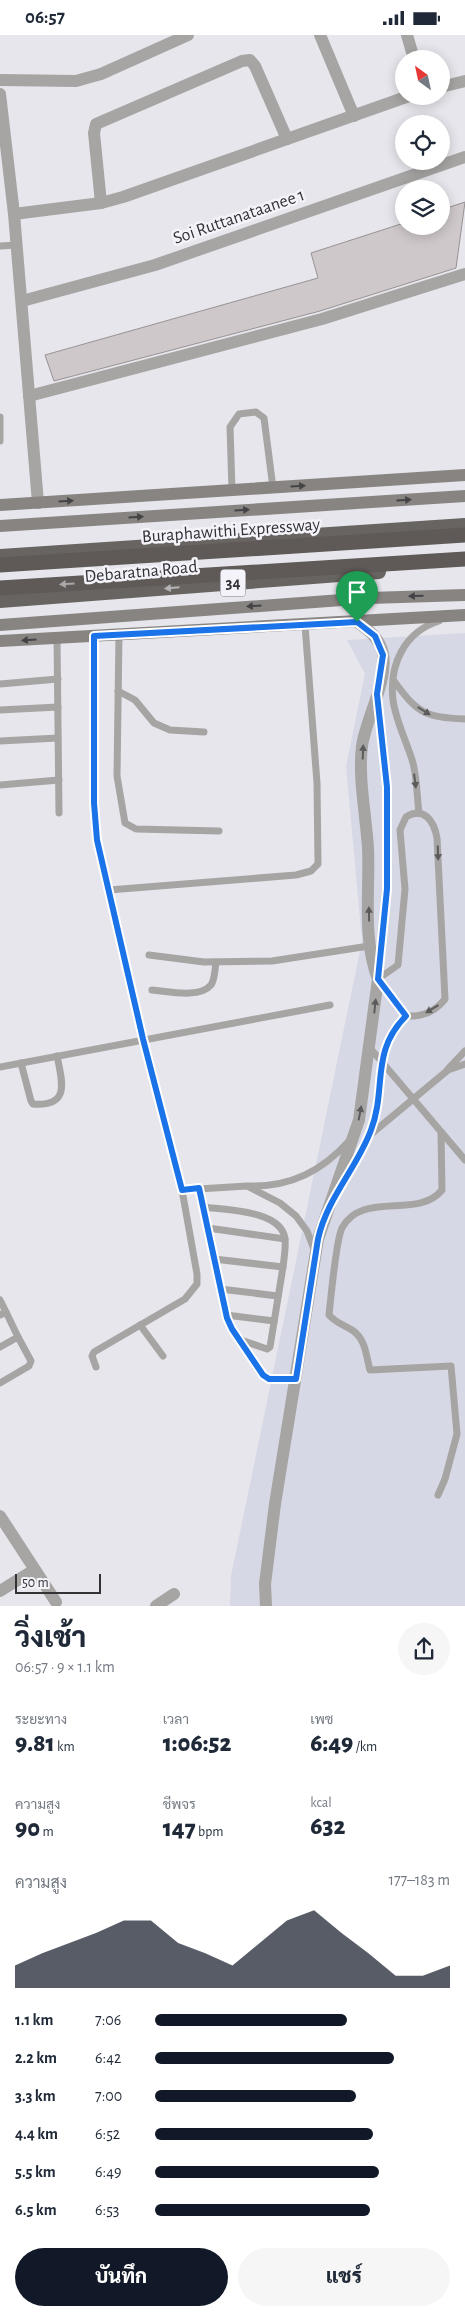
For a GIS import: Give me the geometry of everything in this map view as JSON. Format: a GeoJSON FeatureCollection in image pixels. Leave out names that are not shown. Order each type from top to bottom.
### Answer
{"type":"FeatureCollection","features":[{"type":"Feature","properties":{"kind":"highway","name":"Debaratna Road"},"geometry":{"type":"LineString","coordinates":[[0,556],[465,525]]}},
{"type":"Feature","properties":{"kind":"highway","name":"Buraphawithi Expressway"},"geometry":{"type":"LineString","coordinates":[[0,565],[465,535]]}},
{"type":"Feature","properties":{"kind":"highway"},"geometry":{"type":"LineString","coordinates":[[0,588],[465,559]]}},
{"type":"Feature","properties":{"kind":"highway","name":"Debaratna Road"},"geometry":{"type":"LineString","coordinates":[[0,601],[465,565]]}},
{"type":"Feature","properties":{"kind":"main road"},"geometry":{"type":"LineString","coordinates":[[0,505],[465,475]]}},
{"type":"Feature","properties":{"kind":"main road"},"geometry":{"type":"LineString","coordinates":[[0,526],[465,495]]}},
{"type":"Feature","properties":{"kind":"main road"},"geometry":{"type":"LineString","coordinates":[[0,625],[229,607],[369,598],[465,595]]}},
{"type":"Feature","properties":{"kind":"main road"},"geometry":{"type":"LineString","coordinates":[[0,641],[460,615]]}},
{"type":"Feature","properties":{"kind":"street"},"geometry":{"type":"LineString","coordinates":[[0,79],[76,81],[101,74],[188,35]]}},
{"type":"Feature","properties":{"kind":"street"},"geometry":{"type":"LineString","coordinates":[[320,35],[354,116]]}},
{"type":"Feature","properties":{"kind":"street"},"geometry":{"type":"LineString","coordinates":[[407,35],[411,50]]}},
{"type":"Feature","properties":{"kind":"street"},"geometry":{"type":"LineString","coordinates":[[101,203],[94,133],[96,124],[242,61],[250,60],[255,66],[286,139]]}},
{"type":"Feature","properties":{"kind":"street"},"geometry":{"type":"LineString","coordinates":[[450,85],[465,81]]}},
{"type":"Feature","properties":{"kind":"street"},"geometry":{"type":"LineString","coordinates":[[0,94],[17,245],[38,503]]}},
{"type":"Feature","properties":{"kind":"street"},"geometry":{"type":"LineString","coordinates":[[14,214],[101,203],[395,101]]}},
{"type":"Feature","properties":{"kind":"street","name":"Soi Ruttanataanee 1"},"geometry":{"type":"LineString","coordinates":[[22,301],[154,265],[465,157]]}},
{"type":"Feature","properties":{"kind":"street"},"geometry":{"type":"LineString","coordinates":[[29,396],[322,319],[465,274]]}},
{"type":"Feature","properties":{"kind":"street"},"geometry":{"type":"LineString","coordinates":[[266,1606],[265,1584],[275,1504],[320,1229],[355,1134],[361,1109],[378,979],[371,963],[369,946],[368,849],[362,747],[368,719],[377,694],[383,655],[375,636],[357,622]]}},
{"type":"Feature","properties":{"kind":"street"},"geometry":{"type":"LineString","coordinates":[[0,1516],[56,1602]]}},
{"type":"Feature","properties":{"kind":"street"},"geometry":{"type":"LineString","coordinates":[[0,1591],[34,1570]]}},
{"type":"Feature","properties":{"kind":"street"},"geometry":{"type":"LineString","coordinates":[[156,1606],[174,1594]]}},
{"type":"Feature","properties":{"kind":"lane"},"geometry":{"type":"LineString","coordinates":[[0,246],[17,245]]}},
{"type":"Feature","properties":{"kind":"lane"},"geometry":{"type":"LineString","coordinates":[[232,490],[230,427],[239,414],[256,412],[264,418],[273,488]]}},
{"type":"Feature","properties":{"kind":"lane"},"geometry":{"type":"LineString","coordinates":[[0,417],[0,441]]}},
{"type":"Feature","properties":{"kind":"lane"},"geometry":{"type":"LineString","coordinates":[[419,813],[413,764],[393,700],[398,655],[422,626],[460,615]]}},
{"type":"Feature","properties":{"kind":"lane"},"geometry":{"type":"LineString","coordinates":[[109,890],[280,877],[311,871],[318,864],[317,783],[305,625]]}},
{"type":"Feature","properties":{"kind":"lane"},"geometry":{"type":"LineString","coordinates":[[118,635],[116,776],[125,823],[136,829],[219,831]]}},
{"type":"Feature","properties":{"kind":"lane"},"geometry":{"type":"LineString","coordinates":[[94,636],[94,803],[97,840],[143,1039],[182,1190],[197,1284],[185,1299],[94,1352],[92,1356],[96,1367]]}},
{"type":"Feature","properties":{"kind":"lane"},"geometry":{"type":"LineString","coordinates":[[57,638],[59,813]]}},
{"type":"Feature","properties":{"kind":"lane"},"geometry":{"type":"LineString","coordinates":[[0,683],[58,679]]}},
{"type":"Feature","properties":{"kind":"lane"},"geometry":{"type":"LineString","coordinates":[[394,681],[407,698],[423,712],[436,718],[465,719]]}},
{"type":"Feature","properties":{"kind":"lane"},"geometry":{"type":"LineString","coordinates":[[118,691],[135,700],[154,723],[170,730],[204,732]]}},
{"type":"Feature","properties":{"kind":"lane"},"geometry":{"type":"LineString","coordinates":[[377,694],[387,787],[387,889],[378,979],[406,1016],[415,1017],[429,1013],[445,999],[437,838],[432,821],[427,816],[419,813],[406,817],[400,830],[405,889],[398,965],[378,979]]}},
{"type":"Feature","properties":{"kind":"lane"},"geometry":{"type":"LineString","coordinates":[[0,710],[58,707]]}},
{"type":"Feature","properties":{"kind":"lane"},"geometry":{"type":"LineString","coordinates":[[0,741],[58,738]]}},
{"type":"Feature","properties":{"kind":"lane"},"geometry":{"type":"LineString","coordinates":[[0,785],[58,780]]}},
{"type":"Feature","properties":{"kind":"lane"},"geometry":{"type":"LineString","coordinates":[[149,955],[216,962],[272,961],[369,946]]}},
{"type":"Feature","properties":{"kind":"lane"},"geometry":{"type":"LineString","coordinates":[[152,990],[187,993],[207,988],[212,983],[216,962]]}},
{"type":"Feature","properties":{"kind":"lane"},"geometry":{"type":"LineString","coordinates":[[0,1067],[330,1005]]}},
{"type":"Feature","properties":{"kind":"lane"},"geometry":{"type":"LineString","coordinates":[[368,1139],[374,1120],[387,1040],[395,1026],[406,1016]]}},
{"type":"Feature","properties":{"kind":"lane"},"geometry":{"type":"LineString","coordinates":[[370,1048],[465,1159]]}},
{"type":"Feature","properties":{"kind":"lane"},"geometry":{"type":"LineString","coordinates":[[327,1209],[368,1139],[383,1122],[413,1100],[448,1070],[465,1051]]}},
{"type":"Feature","properties":{"kind":"lane"},"geometry":{"type":"LineString","coordinates":[[21,1063],[31,1101],[33,1104],[39,1105],[55,1101],[62,1093],[62,1081],[57,1056]]}},
{"type":"Feature","properties":{"kind":"lane"},"geometry":{"type":"LineString","coordinates":[[448,1070],[465,1064]]}},
{"type":"Feature","properties":{"kind":"lane"},"geometry":{"type":"LineString","coordinates":[[438,1495],[457,1434],[451,1366],[370,1370],[363,1341],[355,1332],[336,1322],[329,1315],[341,1229],[355,1213],[366,1209],[415,1203],[437,1195],[442,1190],[442,1133]]}},
{"type":"Feature","properties":{"kind":"lane"},"geometry":{"type":"LineString","coordinates":[[182,1190],[281,1183],[305,1177],[337,1155],[355,1134]]}},
{"type":"Feature","properties":{"kind":"lane"},"geometry":{"type":"LineString","coordinates":[[246,1186],[280,1203],[296,1216],[306,1231],[316,1254]]}},
{"type":"Feature","properties":{"kind":"lane"},"geometry":{"type":"LineString","coordinates":[[199,1188],[226,1315],[238,1339],[263,1375],[269,1379],[296,1379]]}},
{"type":"Feature","properties":{"kind":"lane"},"geometry":{"type":"LineString","coordinates":[[203,1207],[267,1217],[280,1229],[285,1239],[283,1267],[271,1344],[267,1349],[238,1339]]}},
{"type":"Feature","properties":{"kind":"lane"},"geometry":{"type":"LineString","coordinates":[[208,1228],[285,1239]]}},
{"type":"Feature","properties":{"kind":"lane"},"geometry":{"type":"LineString","coordinates":[[214,1259],[283,1267]]}},
{"type":"Feature","properties":{"kind":"lane"},"geometry":{"type":"LineString","coordinates":[[220,1289],[278,1296]]}},
{"type":"Feature","properties":{"kind":"lane"},"geometry":{"type":"LineString","coordinates":[[0,1300],[3,1313],[31,1363],[0,1383]]}},
{"type":"Feature","properties":{"kind":"lane"},"geometry":{"type":"LineString","coordinates":[[226,1315],[274,1321]]}},
{"type":"Feature","properties":{"kind":"lane"},"geometry":{"type":"LineString","coordinates":[[140,1325],[163,1356]]}},
{"type":"Feature","properties":{"kind":"lane"},"geometry":{"type":"LineString","coordinates":[[0,1347],[18,1337]]}},
{"type":"Feature","properties":{"kind":"shaded area"},"geometry":{"type":"Polygon","coordinates":[[[465,633],[465,1606],[230,1606],[231,1576],[362,941],[346,766],[365,674],[347,640],[465,633]]]}},
{"type":"Feature","properties":{"kind":"building"},"geometry":{"type":"Polygon","coordinates":[[[465,202],[456,268],[320,311],[54,381],[45,355],[318,278],[311,253],[395,226],[395,235],[450,235],[450,207],[465,202]]]}},
{"type":"Feature","properties":{"kind":"route"},"geometry":{"type":"LineString","coordinates":[[357,622],[375,636],[383,655],[377,694],[381,713],[387,787],[387,889],[380,942],[378,979],[406,1016],[395,1026],[384,1047],[374,1120],[368,1139],[323,1219],[318,1239],[296,1379],[269,1379],[258,1371],[227,1318],[199,1188],[182,1190],[143,1039],[97,840],[94,803],[94,636],[357,622]]}}]}
